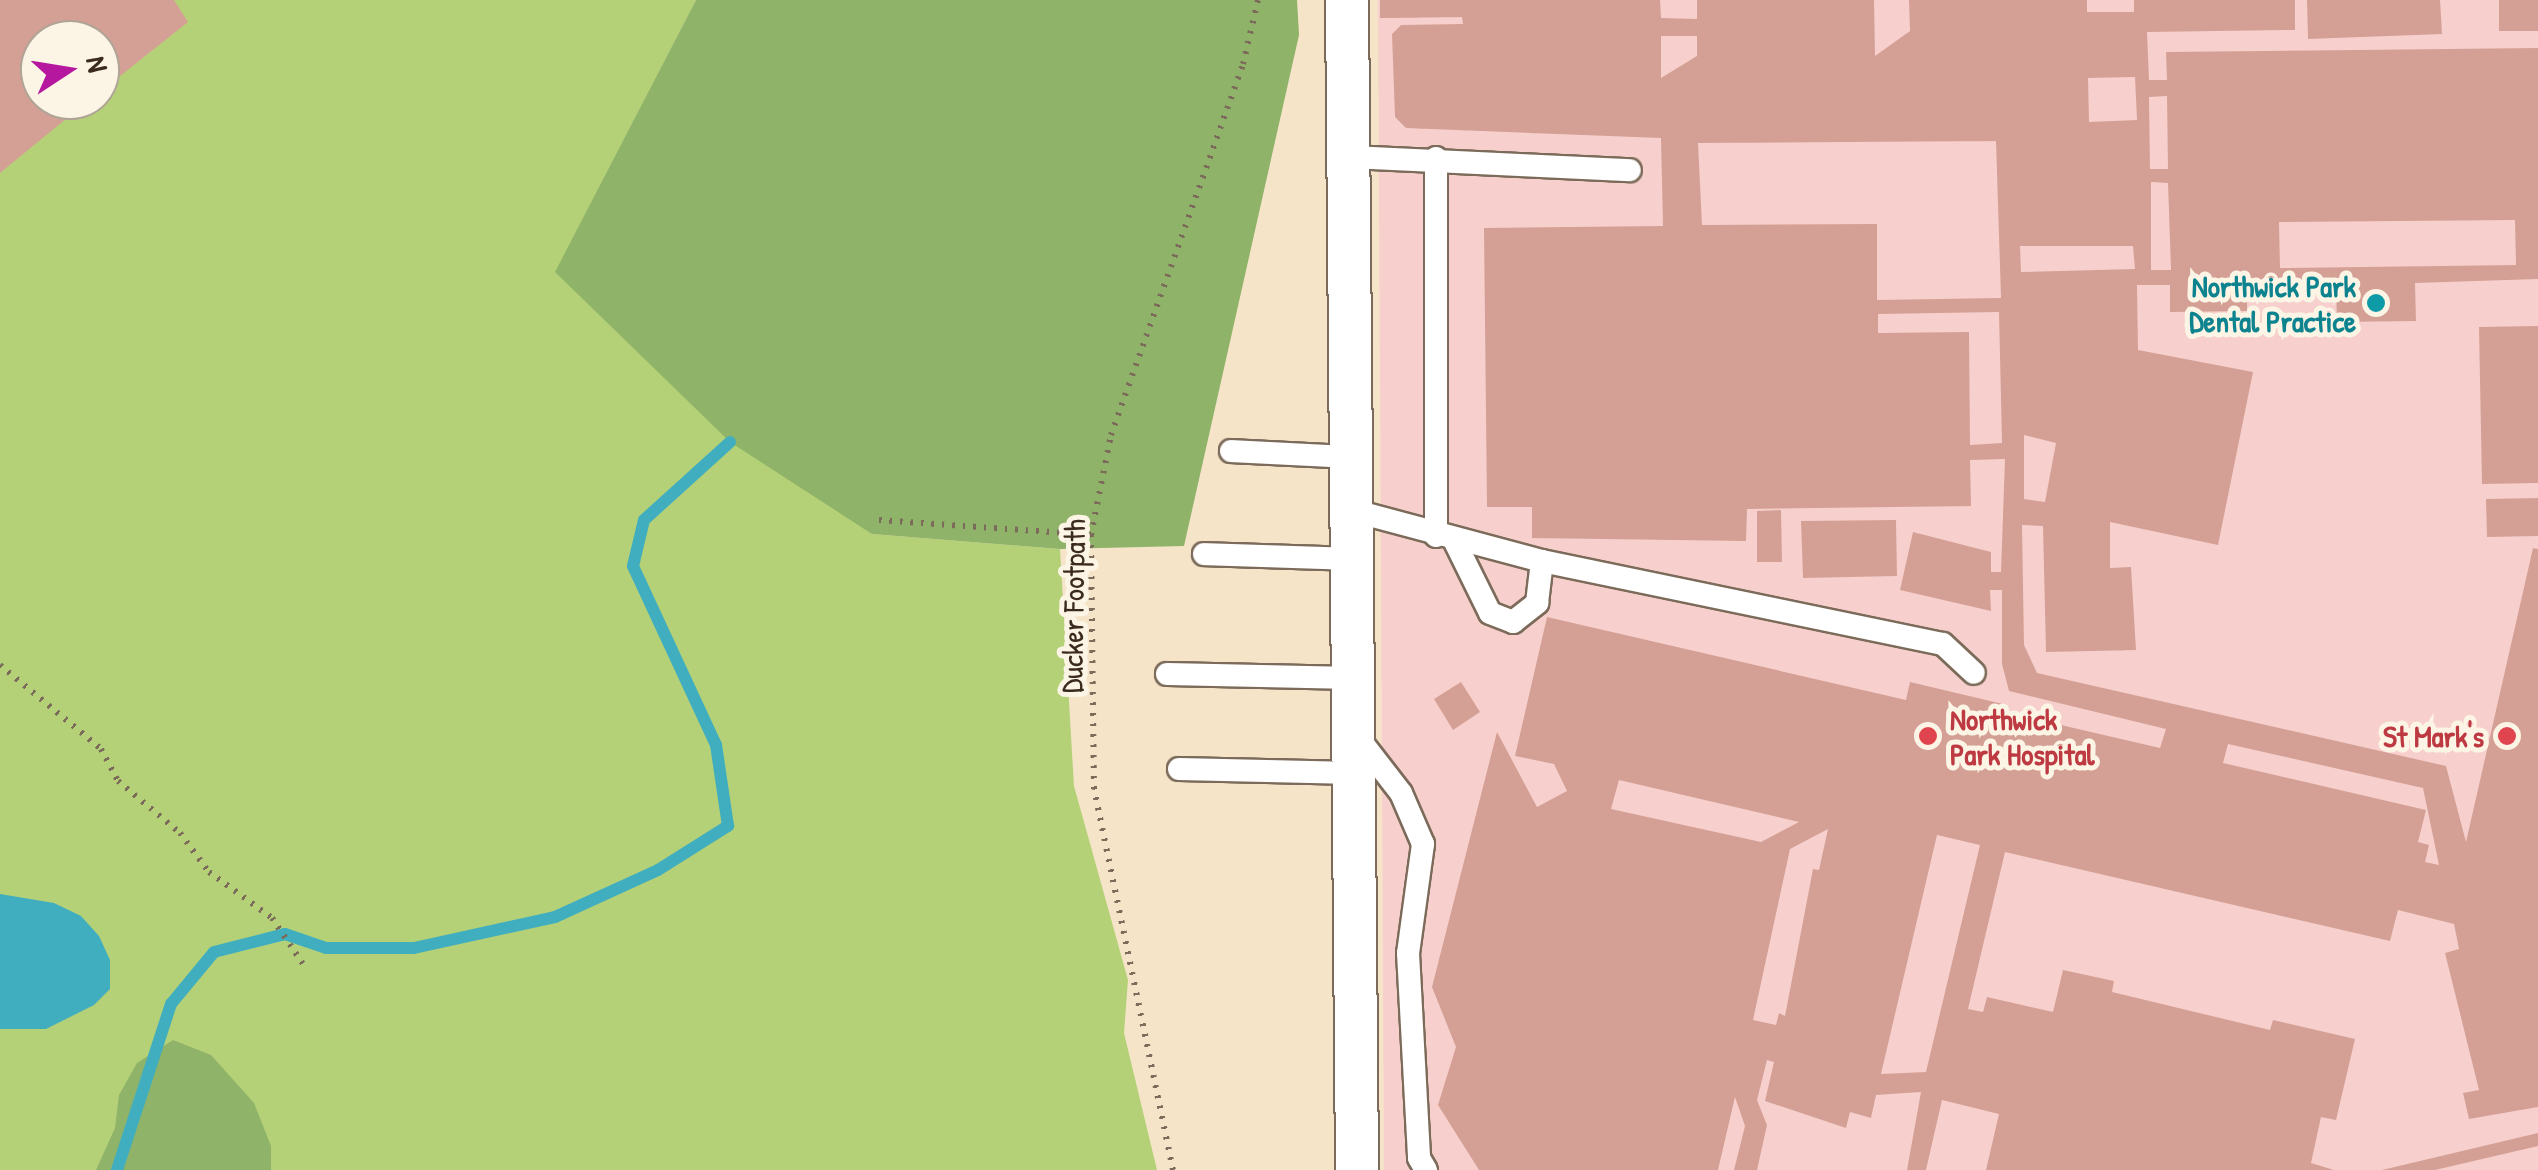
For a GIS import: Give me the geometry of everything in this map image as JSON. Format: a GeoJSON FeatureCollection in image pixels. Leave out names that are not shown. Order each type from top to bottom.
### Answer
{"type":"FeatureCollection","features":[{"type":"Feature","properties":{"kind":"street"},"geometry":{"type":"LineString","coordinates":[[1347,0],[1357,1170]]}},
{"type":"Feature","properties":{"kind":"lane"},"geometry":{"type":"LineString","coordinates":[[1351,157],[1630,170]]}},
{"type":"Feature","properties":{"kind":"lane"},"geometry":{"type":"LineString","coordinates":[[1436,158],[1445,538],[1490,613],[1513,622],[1536,602],[1542,561]]}},
{"type":"Feature","properties":{"kind":"lane"},"geometry":{"type":"LineString","coordinates":[[1231,451],[1350,457]]}},
{"type":"Feature","properties":{"kind":"lane"},"geometry":{"type":"LineString","coordinates":[[1351,510],[1542,561],[1943,644],[1974,674]]}},
{"type":"Feature","properties":{"kind":"lane"},"geometry":{"type":"LineString","coordinates":[[1204,554],[1351,558]]}},
{"type":"Feature","properties":{"kind":"lane"},"geometry":{"type":"LineString","coordinates":[[1168,674],[1354,678]]}},
{"type":"Feature","properties":{"kind":"lane"},"geometry":{"type":"LineString","coordinates":[[1179,769],[1354,752],[1401,793],[1423,844],[1408,953],[1419,1158],[1426,1170]]}},
{"type":"Feature","properties":{"kind":"path","name":"Ducker Footpath"},"geometry":{"type":"LineString","coordinates":[[1173,1170],[1094,789],[1091,535],[1111,435],[1243,64],[1258,0]]}},
{"type":"Feature","properties":{"kind":"path"},"geometry":{"type":"LineString","coordinates":[[879,520],[1091,535]]}},
{"type":"Feature","properties":{"kind":"path"},"geometry":{"type":"LineString","coordinates":[[0,666],[61,710],[101,749],[118,781],[146,809],[180,833],[210,872],[272,918],[297,947],[304,964]]}},
{"type":"Feature","properties":{"kind":"shaded area","name":"Northwick Park Hospital"},"geometry":{"type":"Polygon","coordinates":[[[1378,0],[2538,0],[2538,1170],[1384,1170],[1378,0]]]}},
{"type":"Feature","properties":{"kind":"green space"},"geometry":{"type":"Polygon","coordinates":[[[0,0],[696,0],[556,272],[872,534],[1060,549],[1074,786],[1128,980],[1124,1033],[1157,1170],[0,1170],[0,0]]]}},
{"type":"Feature","properties":{"kind":"green space"},"geometry":{"type":"Polygon","coordinates":[[[696,0],[1297,0],[1299,35],[1184,546],[1060,549],[872,534],[730,442],[555,272],[696,0]]]}},
{"type":"Feature","properties":{"kind":"green space"},"geometry":{"type":"Polygon","coordinates":[[[173,1040],[211,1055],[254,1103],[271,1146],[271,1170],[96,1170],[115,1128],[119,1095],[137,1063],[173,1040]]]}},
{"type":"Feature","properties":{"kind":"water"},"geometry":{"type":"Polygon","coordinates":[[[0,894],[54,903],[81,916],[99,936],[110,960],[110,989],[94,1005],[46,1029],[0,1029],[0,894]]]}},
{"type":"Feature","properties":{"kind":"building"},"geometry":{"type":"Polygon","coordinates":[[[0,0],[174,0],[188,22],[120,76],[120,20],[20,20],[20,120],[65,120],[0,173],[0,0]]]}},
{"type":"Feature","properties":{"kind":"building"},"geometry":{"type":"Polygon","coordinates":[[[1380,0],[1660,0],[1661,18],[1697,19],[1697,0],[1874,0],[1875,56],[1910,31],[1909,0],[2087,0],[2087,12],[2134,12],[2134,0],[2295,0],[2295,30],[2147,32],[2149,80],[2167,80],[2166,52],[2538,48],[2538,279],[2415,283],[2416,321],[2337,322],[2336,285],[2247,285],[2247,311],[2170,312],[2170,285],[2137,285],[2138,350],[2253,372],[2218,545],[2110,522],[2110,568],[2131,567],[2136,650],[2046,652],[2043,526],[2022,525],[2024,645],[2037,673],[2446,766],[2466,842],[2533,548],[2538,549],[2538,1107],[2469,1119],[2463,1093],[2479,1090],[2445,953],[2459,949],[2454,924],[2398,910],[2390,941],[2005,852],[1968,1009],[1983,1012],[1987,997],[2053,1012],[2063,970],[2114,981],[2112,992],[2270,1030],[2273,1020],[2355,1039],[2336,1120],[2321,1117],[2311,1163],[2334,1170],[1986,1170],[1999,1114],[1942,1100],[1926,1170],[1907,1170],[1921,1092],[1876,1095],[1871,1118],[1850,1112],[1846,1128],[1765,1101],[1774,1062],[1767,1060],[1757,1100],[1767,1125],[1757,1170],[1734,1170],[1745,1126],[1735,1097],[1718,1170],[1479,1170],[1438,1105],[1456,1047],[1432,987],[1497,732],[1537,807],[1567,791],[1554,764],[1515,756],[1547,617],[1906,700],[1910,682],[2003,704],[1999,722],[2033,729],[2035,719],[2160,748],[2166,729],[2009,691],[2002,664],[2002,590],[1990,590],[1991,611],[1900,590],[1913,532],[1991,552],[1991,572],[2001,572],[2005,459],[1970,460],[1971,506],[1747,509],[1746,541],[1532,538],[1532,507],[1487,507],[1484,228],[1663,226],[1661,138],[1406,128],[1395,117],[1392,34],[1401,25],[1463,24],[1462,17],[1380,18],[1380,0]],[[1661,36],[1661,78],[1697,56],[1697,36],[1661,36]],[[2135,77],[2088,78],[2089,122],[2137,120],[2135,77]],[[2167,96],[2149,97],[2150,169],[2168,169],[2167,96]],[[1996,141],[1698,143],[1702,225],[1877,224],[1877,300],[2001,298],[1996,141]],[[2151,182],[2151,270],[2171,270],[2168,183],[2151,182]],[[2515,220],[2279,222],[2280,268],[2516,265],[2515,220]],[[2020,246],[2021,272],[2135,269],[2133,246],[2020,246]],[[1999,312],[1878,314],[1878,333],[1969,332],[1970,445],[2002,443],[1999,312]],[[2024,435],[2024,499],[2045,502],[2056,443],[2024,435]],[[2228,744],[2223,763],[2426,810],[2418,842],[2429,845],[2425,862],[2439,865],[2423,788],[2228,744]],[[1619,780],[1611,809],[1761,842],[1799,822],[1619,780]],[[1828,829],[1790,849],[1753,1020],[1776,1025],[1779,1013],[1785,1016],[1813,869],[1819,870],[1828,829]],[[1937,835],[1881,1074],[1926,1072],[1980,845],[1937,835]]]}},
{"type":"Feature","properties":{"kind":"building"},"geometry":{"type":"Polygon","coordinates":[[[2307,0],[2440,0],[2442,34],[2308,39],[2307,0]]]}},
{"type":"Feature","properties":{"kind":"building"},"geometry":{"type":"Polygon","coordinates":[[[2499,0],[2538,0],[2538,31],[2499,31],[2499,0]]]}},
{"type":"Feature","properties":{"kind":"building"},"geometry":{"type":"Polygon","coordinates":[[[2538,326],[2538,483],[2482,484],[2479,327],[2538,326]]]}},
{"type":"Feature","properties":{"kind":"building"},"geometry":{"type":"Polygon","coordinates":[[[2538,498],[2538,536],[2487,537],[2486,499],[2538,498]]]}},
{"type":"Feature","properties":{"kind":"building"},"geometry":{"type":"Polygon","coordinates":[[[1781,510],[1782,562],[1757,562],[1757,511],[1781,510]]]}},
{"type":"Feature","properties":{"kind":"building"},"geometry":{"type":"Polygon","coordinates":[[[1896,520],[1897,576],[1803,578],[1801,521],[1896,520]]]}},
{"type":"Feature","properties":{"kind":"building"},"geometry":{"type":"Polygon","coordinates":[[[1461,682],[1480,712],[1453,730],[1434,699],[1461,682]]]}},
{"type":"Feature","properties":{"kind":"building"},"geometry":{"type":"Polygon","coordinates":[[[2538,1133],[2538,1146],[2435,1170],[2382,1170],[2538,1133]]]}},
{"type":"Feature","properties":{"kind":"waterway"},"geometry":{"type":"LineString","coordinates":[[117,1170],[171,1004],[214,952],[285,934],[326,948],[414,948],[555,917],[658,870],[728,826],[716,745],[633,566],[644,520],[730,442]]}},
{"type":"Feature","properties":{"kind":"place","name":"Northwick Park Dental Practice"},"geometry":{"type":"Point","coordinates":[2376,303]}},
{"type":"Feature","properties":{"kind":"place","name":"Northwick Park Hospital"},"geometry":{"type":"Point","coordinates":[1928,736]}},
{"type":"Feature","properties":{"kind":"place","name":"St Mark's"},"geometry":{"type":"Point","coordinates":[2507,736]}}]}
